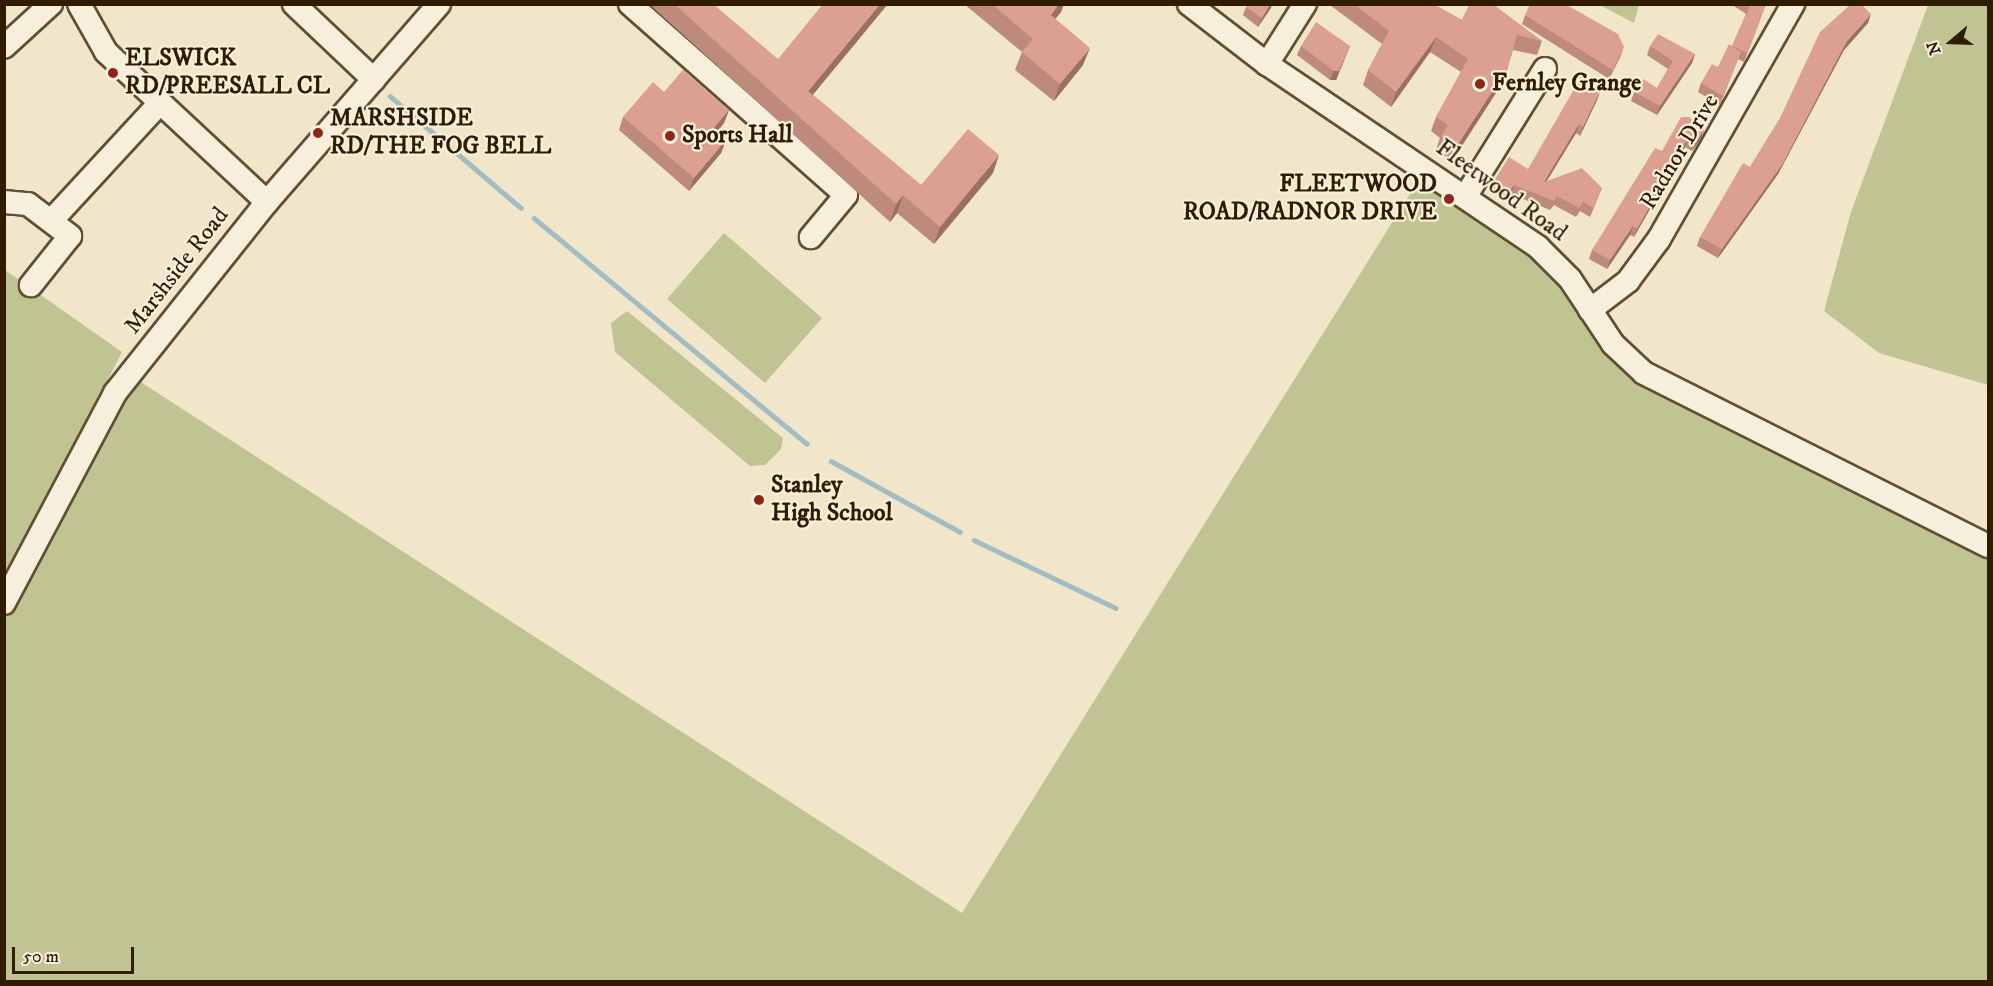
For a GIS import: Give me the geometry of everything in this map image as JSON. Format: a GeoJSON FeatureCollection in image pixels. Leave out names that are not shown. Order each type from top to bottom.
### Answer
{"type":"FeatureCollection","features":[{"type":"Feature","properties":{"kind":"street"},"geometry":{"type":"LineString","coordinates":[[4,47],[51,4]]}},
{"type":"Feature","properties":{"kind":"street"},"geometry":{"type":"LineString","coordinates":[[79,4],[106,52],[158,105],[267,201]]}},
{"type":"Feature","properties":{"kind":"street"},"geometry":{"type":"LineString","coordinates":[[294,4],[375,80]]}},
{"type":"Feature","properties":{"kind":"street","name":"Marshside Road"},"geometry":{"type":"LineString","coordinates":[[4,603],[115,393],[267,201],[439,4]]}},
{"type":"Feature","properties":{"kind":"street"},"geometry":{"type":"LineString","coordinates":[[630,4],[846,195],[811,237]]}},
{"type":"Feature","properties":{"kind":"street","name":"Fleetwood Road"},"geometry":{"type":"LineString","coordinates":[[1189,4],[1267,64],[1539,248],[1590,310],[1612,344],[1644,373],[1989,546]]}},
{"type":"Feature","properties":{"kind":"street"},"geometry":{"type":"LineString","coordinates":[[1267,64],[1305,4]]}},
{"type":"Feature","properties":{"kind":"street","name":"Radnor Drive"},"geometry":{"type":"LineString","coordinates":[[1590,310],[1629,281],[1659,239],[1793,4]]}},
{"type":"Feature","properties":{"kind":"street"},"geometry":{"type":"LineString","coordinates":[[1465,197],[1545,69]]}},
{"type":"Feature","properties":{"kind":"street"},"geometry":{"type":"LineString","coordinates":[[51,221],[158,105]]}},
{"type":"Feature","properties":{"kind":"street"},"geometry":{"type":"LineString","coordinates":[[4,202],[28,204],[70,236],[31,285]]}},
{"type":"Feature","properties":{"kind":"green space"},"geometry":{"type":"Polygon","coordinates":[[[1598,4],[1639,4],[1639,5],[1634,23],[1598,4]]]}},
{"type":"Feature","properties":{"kind":"green space"},"geometry":{"type":"Polygon","coordinates":[[[1928,5],[1988,5],[1988,385],[1879,353],[1824,311],[1851,212],[1928,5]]]}},
{"type":"Feature","properties":{"kind":"green space"},"geometry":{"type":"Polygon","coordinates":[[[1421,176],[1531,253],[1565,288],[1607,348],[1988,555],[1988,981],[5,981],[4,620],[101,432],[136,379],[962,913],[1421,176]]]}},
{"type":"Feature","properties":{"kind":"green space"},"geometry":{"type":"Polygon","coordinates":[[[724,233],[822,318],[765,383],[667,299],[724,233]]]}},
{"type":"Feature","properties":{"kind":"green space"},"geometry":{"type":"Polygon","coordinates":[[[5,270],[122,352],[5,580],[5,270]]]}},
{"type":"Feature","properties":{"kind":"green space"},"geometry":{"type":"Polygon","coordinates":[[[627,311],[783,438],[781,449],[765,465],[750,466],[615,352],[611,323],[627,311]]]}},
{"type":"Feature","properties":{"kind":"building"},"geometry":{"type":"Polygon","coordinates":[[[674,4],[713,4],[778,59],[823,4],[880,4],[808,91],[921,185],[968,129],[999,155],[940,227],[903,195],[896,204],[674,4]]]}},
{"type":"Feature","properties":{"kind":"building"},"geometry":{"type":"Polygon","coordinates":[[[992,4],[1059,4],[1051,15],[1090,48],[1060,84],[1022,52],[1033,39],[992,4]]]}},
{"type":"Feature","properties":{"kind":"building"},"geometry":{"type":"Polygon","coordinates":[[[1247,4],[1270,4],[1262,18],[1246,7],[1247,4]]]}},
{"type":"Feature","properties":{"kind":"building"},"geometry":{"type":"Polygon","coordinates":[[[1354,4],[1433,4],[1462,20],[1470,4],[1495,4],[1542,41],[1517,35],[1508,67],[1457,146],[1441,136],[1448,125],[1436,117],[1468,59],[1436,37],[1396,92],[1368,70],[1389,31],[1354,4]]]}},
{"type":"Feature","properties":{"kind":"building"},"geometry":{"type":"Polygon","coordinates":[[[1530,4],[1565,4],[1618,34],[1624,47],[1613,70],[1525,15],[1530,4]]]}},
{"type":"Feature","properties":{"kind":"building"},"geometry":{"type":"Polygon","coordinates":[[[1748,4],[1766,4],[1748,53],[1732,46],[1750,6],[1748,4]]]}},
{"type":"Feature","properties":{"kind":"building"},"geometry":{"type":"Polygon","coordinates":[[[1851,4],[1861,4],[1871,14],[1847,41],[1782,165],[1722,249],[1700,237],[1743,163],[1750,167],[1779,120],[1820,32],[1851,4]]]}},
{"type":"Feature","properties":{"kind":"building"},"geometry":{"type":"Polygon","coordinates":[[[1316,22],[1350,46],[1339,71],[1334,71],[1301,46],[1316,22]]]}},
{"type":"Feature","properties":{"kind":"building"},"geometry":{"type":"Polygon","coordinates":[[[1658,34],[1695,54],[1660,106],[1634,92],[1643,79],[1657,88],[1673,61],[1650,46],[1658,34]]]}},
{"type":"Feature","properties":{"kind":"building"},"geometry":{"type":"Polygon","coordinates":[[[1729,44],[1741,52],[1723,96],[1701,83],[1712,64],[1718,67],[1729,44]]]}},
{"type":"Feature","properties":{"kind":"building","name":"Sports Hall"},"geometry":{"type":"Polygon","coordinates":[[[683,70],[729,110],[713,129],[726,140],[694,178],[623,117],[653,82],[664,92],[683,70]]]}},
{"type":"Feature","properties":{"kind":"building"},"geometry":{"type":"Polygon","coordinates":[[[1581,77],[1600,91],[1583,127],[1579,124],[1544,182],[1582,168],[1602,188],[1593,208],[1583,202],[1579,208],[1557,196],[1554,201],[1514,185],[1510,191],[1494,181],[1509,157],[1528,169],[1581,77]]]}},
{"type":"Feature","properties":{"kind":"building"},"geometry":{"type":"Polygon","coordinates":[[[1681,117],[1689,117],[1704,130],[1696,142],[1688,138],[1637,229],[1633,226],[1610,260],[1592,250],[1655,148],[1662,151],[1681,117]]]}},
{"type":"Feature","properties":{"kind":"waterway"},"geometry":{"type":"LineString","coordinates":[[390,96],[521,208]]}},
{"type":"Feature","properties":{"kind":"waterway"},"geometry":{"type":"LineString","coordinates":[[534,218],[807,444]]}},
{"type":"Feature","properties":{"kind":"waterway"},"geometry":{"type":"LineString","coordinates":[[831,461],[960,532]]}},
{"type":"Feature","properties":{"kind":"waterway"},"geometry":{"type":"LineString","coordinates":[[974,540],[1116,608]]}},
{"type":"Feature","properties":{"kind":"place","name":"ELSWICK RD/PREESALL CL"},"geometry":{"type":"Point","coordinates":[113,73]}},
{"type":"Feature","properties":{"kind":"place","name":"Fernley Grange"},"geometry":{"type":"Point","coordinates":[1480,84]}},
{"type":"Feature","properties":{"kind":"place","name":"MARSHSIDE RD/THE FOG BELL"},"geometry":{"type":"Point","coordinates":[318,133]}},
{"type":"Feature","properties":{"kind":"place","name":"Sports Hall"},"geometry":{"type":"Point","coordinates":[670,136]}},
{"type":"Feature","properties":{"kind":"place","name":"FLEETWOOD ROAD/RADNOR DRIVE"},"geometry":{"type":"Point","coordinates":[1449,199]}},
{"type":"Feature","properties":{"kind":"place","name":"Stanley High School"},"geometry":{"type":"Point","coordinates":[759,500]}}]}
